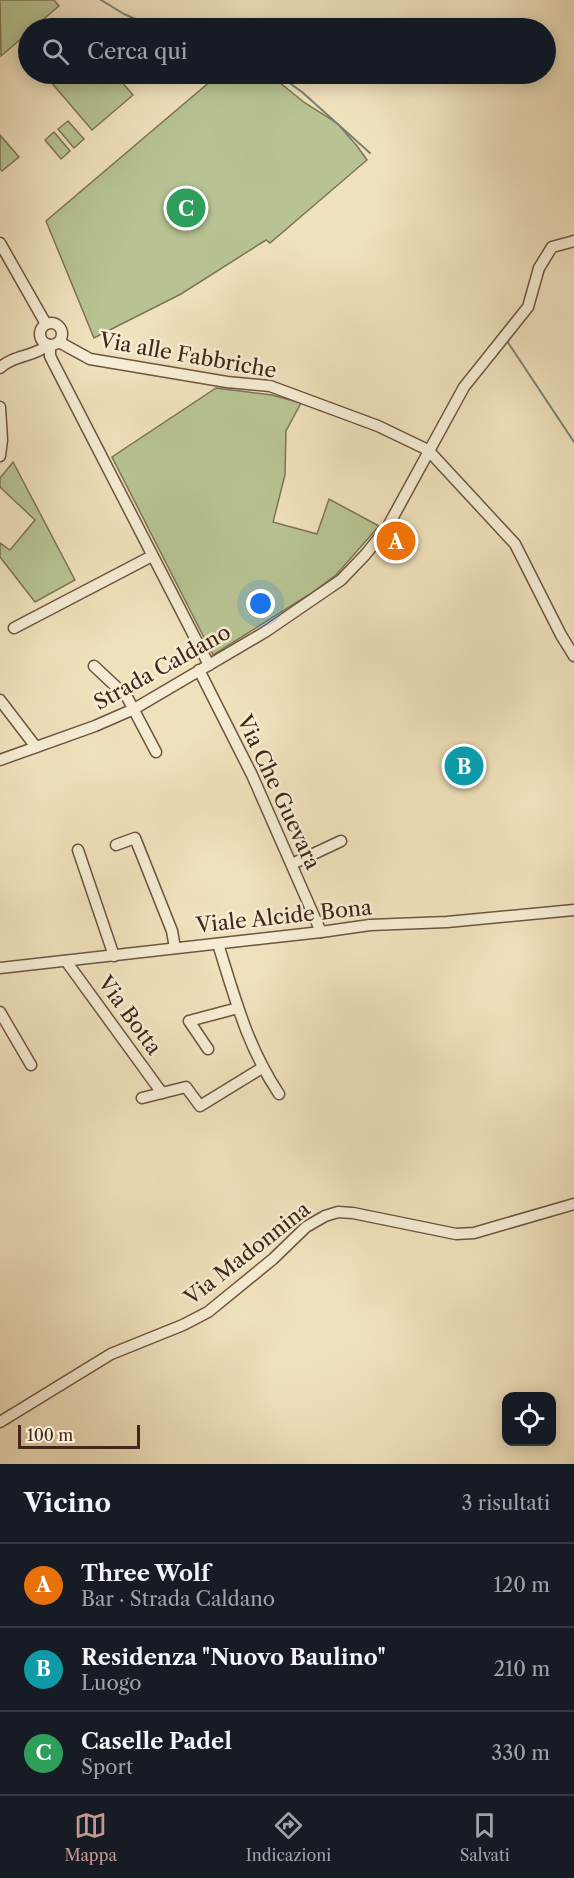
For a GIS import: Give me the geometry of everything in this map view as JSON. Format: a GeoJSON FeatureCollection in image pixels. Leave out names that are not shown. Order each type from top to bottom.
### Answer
{"type":"FeatureCollection","features":[{"type":"Feature","properties":{"kind":"street","name":"Strada Caldano"},"geometry":{"type":"LineString","coordinates":[[0,760],[95,726],[134,709],[265,632],[341,580],[387,528],[404,501],[428,450],[464,387],[528,307],[539,268],[552,248],[574,241]]}},
{"type":"Feature","properties":{"kind":"street"},"geometry":{"type":"LineString","coordinates":[[0,243],[46,324]]}},
{"type":"Feature","properties":{"kind":"street"},"geometry":{"type":"LineString","coordinates":[[0,368],[10,361],[39,352],[52,344],[62,337],[60,327],[56,324],[46,324],[42,326],[39,335],[44,343],[52,344]]}},
{"type":"Feature","properties":{"kind":"street","name":"Via alle Fabbriche"},"geometry":{"type":"LineString","coordinates":[[52,344],[73,348],[90,359],[227,382],[270,386],[378,426],[428,450],[515,544],[574,656]]}},
{"type":"Feature","properties":{"kind":"street","name":"Via Che Guevara"},"geometry":{"type":"LineString","coordinates":[[52,344],[50,356],[152,556],[321,932]]}},
{"type":"Feature","properties":{"kind":"street"},"geometry":{"type":"LineString","coordinates":[[0,406],[2,440],[0,456]]}},
{"type":"Feature","properties":{"kind":"street"},"geometry":{"type":"LineString","coordinates":[[14,628],[152,556]]}},
{"type":"Feature","properties":{"kind":"street"},"geometry":{"type":"LineString","coordinates":[[94,666],[127,697],[156,752]]}},
{"type":"Feature","properties":{"kind":"street"},"geometry":{"type":"LineString","coordinates":[[0,700],[36,747]]}},
{"type":"Feature","properties":{"kind":"street"},"geometry":{"type":"LineString","coordinates":[[116,845],[135,838],[172,931],[175,948]]}},
{"type":"Feature","properties":{"kind":"street"},"geometry":{"type":"LineString","coordinates":[[292,864],[341,841]]}},
{"type":"Feature","properties":{"kind":"street"},"geometry":{"type":"LineString","coordinates":[[78,850],[114,956]]}},
{"type":"Feature","properties":{"kind":"street","name":"Viale Alcide Bona"},"geometry":{"type":"LineString","coordinates":[[0,968],[370,925],[447,922],[574,910]]}},
{"type":"Feature","properties":{"kind":"street"},"geometry":{"type":"LineString","coordinates":[[218,944],[250,1044],[279,1094]]}},
{"type":"Feature","properties":{"kind":"street","name":"Via Botta"},"geometry":{"type":"LineString","coordinates":[[66,961],[162,1093]]}},
{"type":"Feature","properties":{"kind":"street"},"geometry":{"type":"LineString","coordinates":[[208,1049],[189,1021],[238,1008]]}},
{"type":"Feature","properties":{"kind":"street"},"geometry":{"type":"LineString","coordinates":[[0,1012],[31,1065]]}},
{"type":"Feature","properties":{"kind":"street"},"geometry":{"type":"LineString","coordinates":[[142,1098],[186,1087],[200,1106],[262,1068]]}},
{"type":"Feature","properties":{"kind":"street","name":"Via Madonnina"},"geometry":{"type":"LineString","coordinates":[[0,1422],[111,1354],[183,1325],[208,1312],[273,1259],[306,1227],[325,1216],[338,1212],[353,1213],[456,1234],[474,1233],[574,1204]]}},
{"type":"Feature","properties":{"kind":"green space"},"geometry":{"type":"Polygon","coordinates":[[[0,0],[54,0],[59,6],[45,18],[18,18],[18,42],[1,56],[0,0]]]}},
{"type":"Feature","properties":{"kind":"green space"},"geometry":{"type":"Polygon","coordinates":[[[53,84],[124,84],[133,95],[92,130],[53,84]]]}},
{"type":"Feature","properties":{"kind":"green space"},"geometry":{"type":"Polygon","coordinates":[[[207,84],[281,84],[305,103],[337,123],[367,160],[270,243],[266,240],[181,294],[94,338],[46,221],[207,84]]]}},
{"type":"Feature","properties":{"kind":"green space"},"geometry":{"type":"Polygon","coordinates":[[[68,121],[84,139],[74,148],[58,129],[68,121]]]}},
{"type":"Feature","properties":{"kind":"green space"},"geometry":{"type":"Polygon","coordinates":[[[54,132],[70,151],[61,159],[45,140],[54,132]]]}},
{"type":"Feature","properties":{"kind":"green space"},"geometry":{"type":"Polygon","coordinates":[[[0,135],[19,157],[2,171],[0,169],[0,135]]]}},
{"type":"Feature","properties":{"kind":"green space"},"geometry":{"type":"Polygon","coordinates":[[[216,388],[272,395],[301,403],[286,431],[285,475],[273,522],[317,534],[329,499],[379,526],[336,575],[213,655],[112,457],[216,388]]]}},
{"type":"Feature","properties":{"kind":"green space"},"geometry":{"type":"Polygon","coordinates":[[[13,462],[75,580],[35,602],[0,557],[0,543],[10,550],[35,520],[0,487],[0,478],[13,462]]]}},
{"type":"Feature","properties":{"kind":"waterway"},"geometry":{"type":"LineString","coordinates":[[101,0],[133,18]]}},
{"type":"Feature","properties":{"kind":"waterway"},"geometry":{"type":"LineString","coordinates":[[291,84],[370,153]]}},
{"type":"Feature","properties":{"kind":"waterway"},"geometry":{"type":"LineString","coordinates":[[509,339],[507,341],[574,442]]}},
{"type":"Feature","properties":{"kind":"place","name":"Caselle Padel"},"geometry":{"type":"Point","coordinates":[186,208]}},
{"type":"Feature","properties":{"kind":"place","name":"Three Wolf"},"geometry":{"type":"Point","coordinates":[396,541]}},
{"type":"Feature","properties":{"kind":"place","name":"Residenza \"Nuovo Baulino\""},"geometry":{"type":"Point","coordinates":[464,766]}}]}
